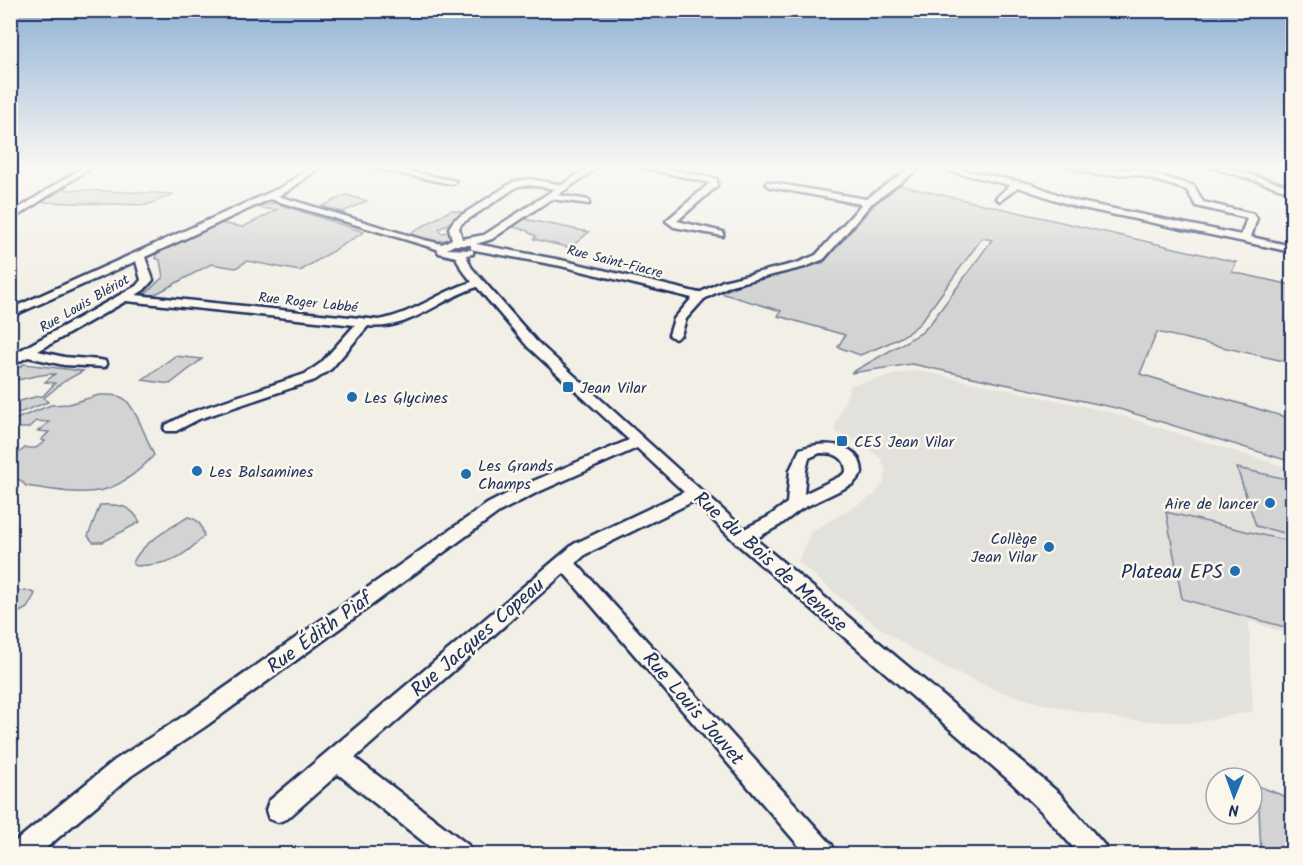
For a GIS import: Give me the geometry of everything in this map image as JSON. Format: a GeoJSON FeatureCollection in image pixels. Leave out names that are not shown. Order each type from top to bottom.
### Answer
{"type":"FeatureCollection","features":[{"type":"Feature","properties":{"kind":"street"},"geometry":{"type":"LineString","coordinates":[[10,218],[25,207]]}},
{"type":"Feature","properties":{"kind":"street"},"geometry":{"type":"LineString","coordinates":[[10,314],[245,207]]}},
{"type":"Feature","properties":{"kind":"street"},"geometry":{"type":"LineString","coordinates":[[307,207],[422,243],[443,247],[458,241],[454,228],[457,222],[480,207]]}},
{"type":"Feature","properties":{"kind":"street"},"geometry":{"type":"LineString","coordinates":[[443,247],[443,251],[448,254],[460,254],[531,207]]}},
{"type":"Feature","properties":{"kind":"street"},"geometry":{"type":"LineString","coordinates":[[684,207],[667,221],[720,234]]}},
{"type":"Feature","properties":{"kind":"street"},"geometry":{"type":"LineString","coordinates":[[675,335],[674,327],[683,313],[700,297],[741,278],[813,261],[820,257],[863,207]]}},
{"type":"Feature","properties":{"kind":"street"},"geometry":{"type":"LineString","coordinates":[[1094,207],[1293,249]]}},
{"type":"Feature","properties":{"kind":"street"},"geometry":{"type":"LineString","coordinates":[[1213,207],[1250,216],[1252,219],[1245,238]]}},
{"type":"Feature","properties":{"kind":"street","name":"Rue Saint-Fiacre"},"geometry":{"type":"LineString","coordinates":[[458,241],[700,297]]}},
{"type":"Feature","properties":{"kind":"street","name":"Rue du Bois de Menuse"},"geometry":{"type":"LineString","coordinates":[[460,254],[466,268],[532,344],[696,493],[742,538],[1051,803],[1095,855]]}},
{"type":"Feature","properties":{"kind":"street","name":"Rue Louis Blériot"},"geometry":{"type":"LineString","coordinates":[[10,362],[140,288],[147,280],[141,259],[136,257]]}},
{"type":"Feature","properties":{"kind":"street","name":"Rue Roger Labbé"},"geometry":{"type":"LineString","coordinates":[[125,297],[378,324],[401,320],[420,312],[453,290],[479,283]]}},
{"type":"Feature","properties":{"kind":"street"},"geometry":{"type":"LineString","coordinates":[[10,304],[27,306]]}},
{"type":"Feature","properties":{"kind":"street"},"geometry":{"type":"LineString","coordinates":[[171,428],[194,416],[310,377],[326,366],[364,323]]}},
{"type":"Feature","properties":{"kind":"street"},"geometry":{"type":"LineString","coordinates":[[27,353],[64,361],[100,364]]}},
{"type":"Feature","properties":{"kind":"street","name":"Rue Édith Piaf"},"geometry":{"type":"LineString","coordinates":[[20,855],[123,768],[198,719],[493,508],[638,442]]}},
{"type":"Feature","properties":{"kind":"street","name":"Rue Jacques Copeau"},"geometry":{"type":"LineString","coordinates":[[278,810],[565,562],[594,541],[696,493]]}},
{"type":"Feature","properties":{"kind":"street"},"geometry":{"type":"LineString","coordinates":[[742,538],[766,526],[795,505]]}},
{"type":"Feature","properties":{"kind":"street","name":"Rue Louis Jouvet"},"geometry":{"type":"LineString","coordinates":[[565,562],[823,855]]}},
{"type":"Feature","properties":{"kind":"street"},"geometry":{"type":"LineString","coordinates":[[336,758],[459,855]]}},
{"type":"Feature","properties":{"kind":"shaded area"},"geometry":{"type":"Polygon","coordinates":[[[256,207],[288,207],[364,232],[300,271],[247,261],[236,268],[211,264],[154,295],[144,295],[163,277],[160,260],[155,258],[158,251],[219,223],[243,227],[277,210],[256,207]]]}},
{"type":"Feature","properties":{"kind":"shaded area"},"geometry":{"type":"Polygon","coordinates":[[[327,207],[353,207],[343,212],[327,207]]]}},
{"type":"Feature","properties":{"kind":"shaded area"},"geometry":{"type":"Polygon","coordinates":[[[872,207],[997,207],[1236,262],[1232,272],[1292,285],[1292,363],[1157,332],[1140,374],[1292,419],[1292,462],[1116,408],[912,364],[851,373],[921,333],[992,240],[982,238],[921,322],[892,342],[860,355],[838,347],[845,335],[778,316],[781,311],[720,293],[745,283],[823,263],[872,207]]]}},
{"type":"Feature","properties":{"kind":"shaded area"},"geometry":{"type":"Polygon","coordinates":[[[451,210],[467,213],[439,229],[441,233],[450,232],[452,239],[437,241],[409,234],[451,210]]]}},
{"type":"Feature","properties":{"kind":"shaded area"},"geometry":{"type":"Polygon","coordinates":[[[524,219],[589,232],[570,248],[534,239],[536,236],[528,231],[513,227],[524,219]]]}},
{"type":"Feature","properties":{"kind":"shaded area"},"geometry":{"type":"Polygon","coordinates":[[[175,356],[202,359],[170,384],[142,380],[175,356]]]}},
{"type":"Feature","properties":{"kind":"shaded area"},"geometry":{"type":"Polygon","coordinates":[[[24,364],[83,371],[63,382],[44,398],[48,402],[11,416],[12,402],[43,396],[55,383],[45,382],[55,374],[11,381],[11,372],[24,364]]]}},
{"type":"Feature","properties":{"kind":"shaded area","name":"Collège Jean Vilar"},"geometry":{"type":"Polygon","coordinates":[[[915,370],[1106,411],[1292,469],[1292,635],[1249,621],[1253,711],[1194,723],[1125,720],[1038,703],[993,689],[940,665],[899,641],[861,614],[798,562],[811,532],[874,495],[884,483],[886,471],[881,459],[862,443],[837,433],[834,428],[851,385],[915,370]]]}},
{"type":"Feature","properties":{"kind":"shaded area"},"geometry":{"type":"Polygon","coordinates":[[[99,395],[114,395],[123,398],[136,415],[154,455],[138,470],[110,488],[81,492],[26,486],[11,476],[11,459],[25,448],[36,448],[45,441],[41,440],[49,432],[38,431],[49,422],[36,421],[28,428],[11,428],[11,421],[51,405],[69,404],[99,395]]]}},
{"type":"Feature","properties":{"kind":"shaded area","name":"Aire de lancer"},"geometry":{"type":"Polygon","coordinates":[[[1237,468],[1292,480],[1292,535],[1256,526],[1237,468]]]}},
{"type":"Feature","properties":{"kind":"shaded area"},"geometry":{"type":"Polygon","coordinates":[[[100,505],[113,505],[128,509],[140,522],[103,542],[93,542],[88,536],[100,505]]]}},
{"type":"Feature","properties":{"kind":"shaded area","name":"Plateau EPS"},"geometry":{"type":"Polygon","coordinates":[[[1166,512],[1292,542],[1292,629],[1182,599],[1166,512]]]}},
{"type":"Feature","properties":{"kind":"shaded area"},"geometry":{"type":"Polygon","coordinates":[[[188,517],[195,519],[204,536],[188,551],[181,556],[158,564],[137,566],[133,564],[141,550],[148,544],[188,517]]]}},
{"type":"Feature","properties":{"kind":"shaded area"},"geometry":{"type":"Polygon","coordinates":[[[10,590],[30,591],[35,594],[27,608],[11,617],[10,590]]]}},
{"type":"Feature","properties":{"kind":"shaded area"},"geometry":{"type":"Polygon","coordinates":[[[1264,788],[1292,799],[1292,854],[1261,854],[1260,826],[1264,826],[1264,788]]]}},
{"type":"Feature","properties":{"kind":"place","name":"Jean Vilar"},"geometry":{"type":"Point","coordinates":[568,387]}},
{"type":"Feature","properties":{"kind":"place","name":"Les Glycines"},"geometry":{"type":"Point","coordinates":[352,397]}},
{"type":"Feature","properties":{"kind":"place","name":"CES Jean Vilar"},"geometry":{"type":"Point","coordinates":[842,441]}},
{"type":"Feature","properties":{"kind":"place","name":"Les Balsamines"},"geometry":{"type":"Point","coordinates":[197,471]}},
{"type":"Feature","properties":{"kind":"place","name":"Les Grands Champs"},"geometry":{"type":"Point","coordinates":[466,474]}},
{"type":"Feature","properties":{"kind":"place","name":"Aire de lancer"},"geometry":{"type":"Point","coordinates":[1270,503]}},
{"type":"Feature","properties":{"kind":"place","name":"Collège Jean Vilar"},"geometry":{"type":"Point","coordinates":[1049,547]}},
{"type":"Feature","properties":{"kind":"place","name":"Plateau EPS"},"geometry":{"type":"Point","coordinates":[1235,571]}}]}
